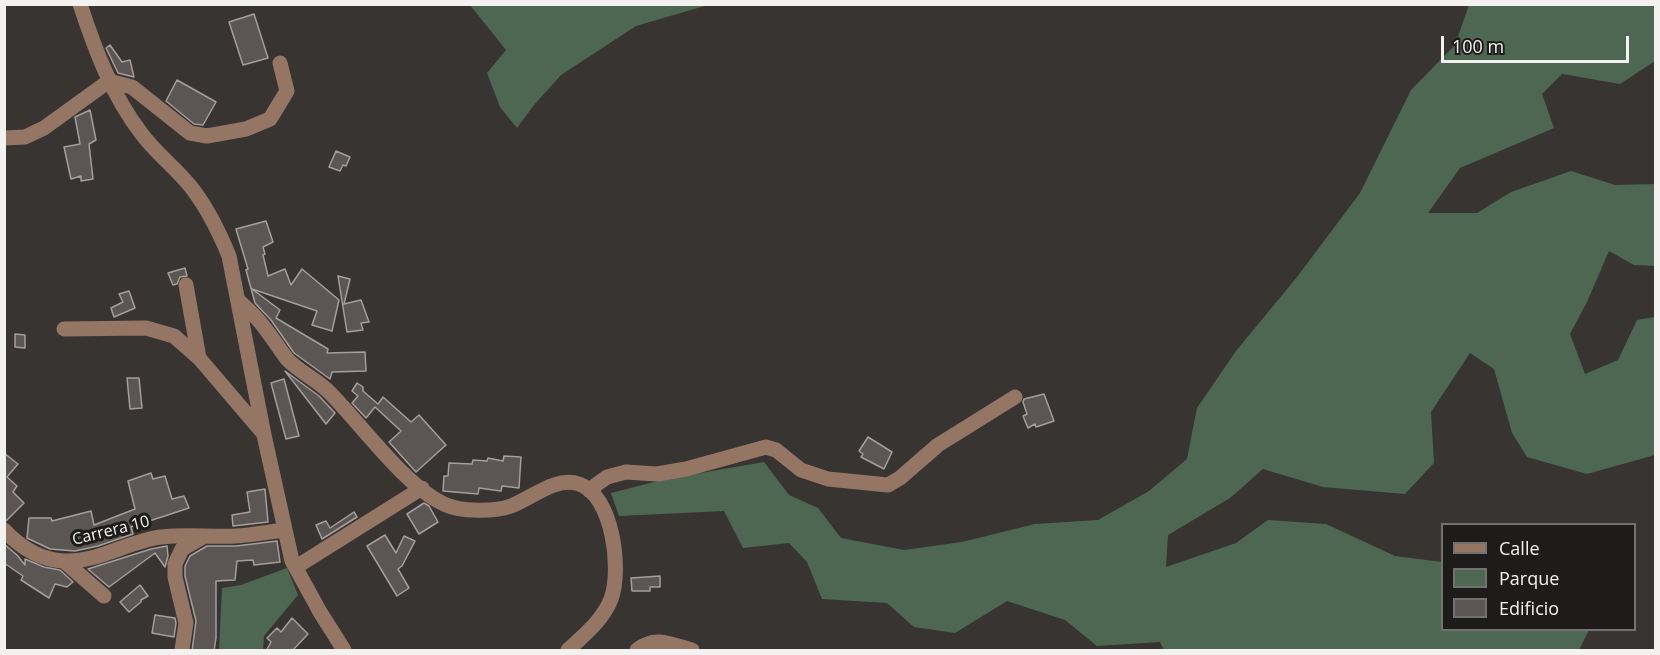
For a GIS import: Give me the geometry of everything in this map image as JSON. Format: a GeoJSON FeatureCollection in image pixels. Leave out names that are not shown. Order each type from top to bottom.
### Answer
{"type":"FeatureCollection","features":[{"type":"Feature","properties":{"kind":"street"},"geometry":{"type":"LineString","coordinates":[[80,4],[109,81],[142,135],[194,190],[211,218],[229,256],[264,435],[292,561],[344,651]]}},
{"type":"Feature","properties":{"kind":"street"},"geometry":{"type":"LineString","coordinates":[[109,81],[132,87],[190,133],[207,136],[246,129],[270,119],[287,91],[280,63]]}},
{"type":"Feature","properties":{"kind":"street"},"geometry":{"type":"LineString","coordinates":[[4,138],[25,137],[44,128],[109,81]]}},
{"type":"Feature","properties":{"kind":"street"},"geometry":{"type":"LineString","coordinates":[[186,285],[199,358]]}},
{"type":"Feature","properties":{"kind":"street"},"geometry":{"type":"LineString","coordinates":[[238,300],[259,320],[289,361],[329,391],[403,472],[445,504],[488,511],[511,506],[561,483],[576,482],[589,490],[597,499],[609,524],[614,540],[616,568],[612,597],[604,612],[591,629],[567,651]]}},
{"type":"Feature","properties":{"kind":"street"},"geometry":{"type":"LineString","coordinates":[[64,329],[146,328],[174,336],[199,358],[264,435]]}},
{"type":"Feature","properties":{"kind":"street"},"geometry":{"type":"LineString","coordinates":[[589,490],[607,477],[626,472],[657,474],[686,469],[766,447],[776,450],[801,470],[828,479],[888,485],[900,478],[938,445],[1015,397]]}},
{"type":"Feature","properties":{"kind":"street"},"geometry":{"type":"LineString","coordinates":[[296,567],[422,488]]}},
{"type":"Feature","properties":{"kind":"street","name":"Carrera 10"},"geometry":{"type":"LineString","coordinates":[[4,530],[16,543],[40,556],[64,561],[89,558],[134,542],[162,537],[236,536],[285,530]]}},
{"type":"Feature","properties":{"kind":"street"},"geometry":{"type":"LineString","coordinates":[[182,651],[186,623],[175,577],[175,564],[182,549],[205,536]]}},
{"type":"Feature","properties":{"kind":"street"},"geometry":{"type":"LineString","coordinates":[[64,561],[104,596]]}},
{"type":"Feature","properties":{"kind":"street"},"geometry":{"type":"LineString","coordinates":[[638,651],[646,643],[657,641],[692,651]]}},
{"type":"Feature","properties":{"kind":"green space"},"geometry":{"type":"Polygon","coordinates":[[[470,5],[708,5],[636,26],[561,75],[517,128],[500,107],[487,73],[506,50],[470,5]]]}},
{"type":"Feature","properties":{"kind":"green space"},"geometry":{"type":"Polygon","coordinates":[[[1469,5],[1655,5],[1655,61],[1620,84],[1562,74],[1542,94],[1554,128],[1460,168],[1428,213],[1477,213],[1511,192],[1571,171],[1615,185],[1655,184],[1655,266],[1634,265],[1609,251],[1570,334],[1585,374],[1618,360],[1637,320],[1655,317],[1655,455],[1587,474],[1527,457],[1512,433],[1494,369],[1470,353],[1431,412],[1434,463],[1405,494],[1323,487],[1263,469],[1230,498],[1168,535],[1166,567],[1236,543],[1268,520],[1326,524],[1395,556],[1441,562],[1441,631],[1588,631],[1579,650],[1164,650],[1160,642],[1097,646],[1065,620],[1007,601],[955,633],[914,627],[887,603],[822,599],[807,562],[789,543],[743,548],[724,511],[619,516],[611,493],[666,479],[764,462],[789,495],[818,508],[841,538],[904,550],[962,542],[1035,524],[1098,520],[1149,491],[1187,459],[1197,408],[1236,351],[1297,277],[1360,193],[1411,90],[1455,45],[1469,5]]]}},
{"type":"Feature","properties":{"kind":"green space"},"geometry":{"type":"Polygon","coordinates":[[[287,568],[298,595],[264,636],[263,650],[219,650],[222,588],[241,585],[287,568]]]}},
{"type":"Feature","properties":{"kind":"building"},"geometry":{"type":"Polygon","coordinates":[[[254,14],[268,58],[243,65],[229,22],[254,14]]]}},
{"type":"Feature","properties":{"kind":"building"},"geometry":{"type":"Polygon","coordinates":[[[110,45],[122,62],[130,60],[134,77],[118,73],[106,48],[110,45]]]}},
{"type":"Feature","properties":{"kind":"building"},"geometry":{"type":"Polygon","coordinates":[[[177,80],[216,102],[203,125],[194,124],[166,101],[177,80]]]}},
{"type":"Feature","properties":{"kind":"building"},"geometry":{"type":"Polygon","coordinates":[[[90,110],[96,140],[89,144],[93,179],[81,181],[81,176],[71,179],[64,147],[80,144],[75,117],[90,110]]]}},
{"type":"Feature","properties":{"kind":"building"},"geometry":{"type":"Polygon","coordinates":[[[336,151],[350,157],[346,166],[343,165],[340,171],[329,167],[336,151]]]}},
{"type":"Feature","properties":{"kind":"building"},"geometry":{"type":"Polygon","coordinates":[[[266,221],[273,242],[263,247],[268,276],[285,269],[291,285],[302,269],[339,300],[332,331],[312,325],[317,311],[252,289],[280,310],[276,318],[328,349],[327,353],[365,352],[366,371],[332,372],[330,379],[294,353],[271,320],[255,303],[236,229],[266,221]]]}},
{"type":"Feature","properties":{"kind":"building"},"geometry":{"type":"Polygon","coordinates":[[[185,268],[187,276],[180,277],[177,284],[173,285],[168,273],[185,268]]]}},
{"type":"Feature","properties":{"kind":"building"},"geometry":{"type":"Polygon","coordinates":[[[338,276],[350,279],[344,304],[361,300],[369,322],[361,323],[363,330],[347,332],[338,276]]]}},
{"type":"Feature","properties":{"kind":"building"},"geometry":{"type":"Polygon","coordinates":[[[129,291],[135,308],[114,317],[111,308],[123,302],[119,294],[129,291]]]}},
{"type":"Feature","properties":{"kind":"building"},"geometry":{"type":"Polygon","coordinates":[[[15,334],[25,335],[25,348],[15,347],[15,334]]]}},
{"type":"Feature","properties":{"kind":"building"},"geometry":{"type":"Polygon","coordinates":[[[285,371],[319,396],[335,413],[326,424],[285,371]]]}},
{"type":"Feature","properties":{"kind":"building"},"geometry":{"type":"Polygon","coordinates":[[[127,378],[139,378],[142,408],[130,409],[127,378]]]}},
{"type":"Feature","properties":{"kind":"building"},"geometry":{"type":"Polygon","coordinates":[[[284,379],[299,436],[286,439],[271,383],[284,379]]]}},
{"type":"Feature","properties":{"kind":"building"},"geometry":{"type":"Polygon","coordinates":[[[357,383],[378,404],[383,397],[411,422],[419,415],[446,445],[416,472],[389,442],[401,431],[375,407],[366,418],[352,403],[358,396],[352,391],[357,383]]]}},
{"type":"Feature","properties":{"kind":"building"},"geometry":{"type":"Polygon","coordinates":[[[1044,394],[1054,421],[1036,427],[1035,424],[1028,428],[1023,416],[1027,414],[1024,399],[1044,394]]]}},
{"type":"Feature","properties":{"kind":"building"},"geometry":{"type":"Polygon","coordinates":[[[868,437],[892,452],[884,469],[861,457],[863,454],[859,451],[868,437]]]}},
{"type":"Feature","properties":{"kind":"building"},"geometry":{"type":"Polygon","coordinates":[[[4,453],[18,464],[7,477],[17,486],[13,492],[24,503],[6,521],[4,520],[4,453]]]}},
{"type":"Feature","properties":{"kind":"building"},"geometry":{"type":"Polygon","coordinates":[[[504,456],[521,457],[519,488],[502,486],[501,491],[479,488],[478,494],[443,491],[444,476],[448,476],[449,463],[472,464],[473,460],[487,461],[488,458],[503,461],[504,456]]]}},
{"type":"Feature","properties":{"kind":"building"},"geometry":{"type":"Polygon","coordinates":[[[151,473],[153,479],[165,476],[172,499],[184,496],[189,508],[131,527],[133,534],[75,551],[50,549],[27,538],[29,518],[51,518],[52,521],[91,511],[94,525],[135,509],[128,481],[151,473]]]}},
{"type":"Feature","properties":{"kind":"building"},"geometry":{"type":"Polygon","coordinates":[[[265,489],[268,522],[233,526],[232,515],[250,512],[247,492],[265,489]]]}},
{"type":"Feature","properties":{"kind":"building"},"geometry":{"type":"Polygon","coordinates":[[[424,503],[429,506],[438,522],[419,534],[407,514],[424,503]]]}},
{"type":"Feature","properties":{"kind":"building"},"geometry":{"type":"Polygon","coordinates":[[[354,512],[357,517],[322,539],[316,525],[326,521],[330,528],[354,512]]]}},
{"type":"Feature","properties":{"kind":"building"},"geometry":{"type":"Polygon","coordinates":[[[385,535],[396,553],[404,536],[415,541],[402,566],[398,569],[409,588],[397,596],[367,546],[385,535]]]}},
{"type":"Feature","properties":{"kind":"building"},"geometry":{"type":"Polygon","coordinates":[[[277,541],[280,562],[254,565],[253,560],[237,561],[235,580],[216,581],[214,651],[192,651],[196,621],[185,576],[185,566],[190,556],[207,546],[236,546],[277,541]]]}},
{"type":"Feature","properties":{"kind":"building"},"geometry":{"type":"Polygon","coordinates":[[[4,544],[25,565],[25,559],[44,567],[60,570],[73,582],[67,587],[55,584],[49,598],[21,580],[23,576],[4,563],[4,544]]]}},
{"type":"Feature","properties":{"kind":"building"},"geometry":{"type":"Polygon","coordinates":[[[167,546],[168,556],[165,567],[155,553],[109,587],[88,569],[151,549],[167,546]]]}},
{"type":"Feature","properties":{"kind":"building"},"geometry":{"type":"Polygon","coordinates":[[[660,576],[660,587],[650,587],[650,591],[632,591],[631,578],[660,576]]]}},
{"type":"Feature","properties":{"kind":"building"},"geometry":{"type":"Polygon","coordinates":[[[140,585],[148,596],[129,612],[120,602],[140,585]]]}},
{"type":"Feature","properties":{"kind":"building"},"geometry":{"type":"Polygon","coordinates":[[[155,615],[175,618],[174,637],[152,633],[155,615]]]}},
{"type":"Feature","properties":{"kind":"building"},"geometry":{"type":"Polygon","coordinates":[[[292,618],[308,634],[292,651],[266,651],[271,642],[267,638],[277,628],[281,632],[292,618]]]}}]}
